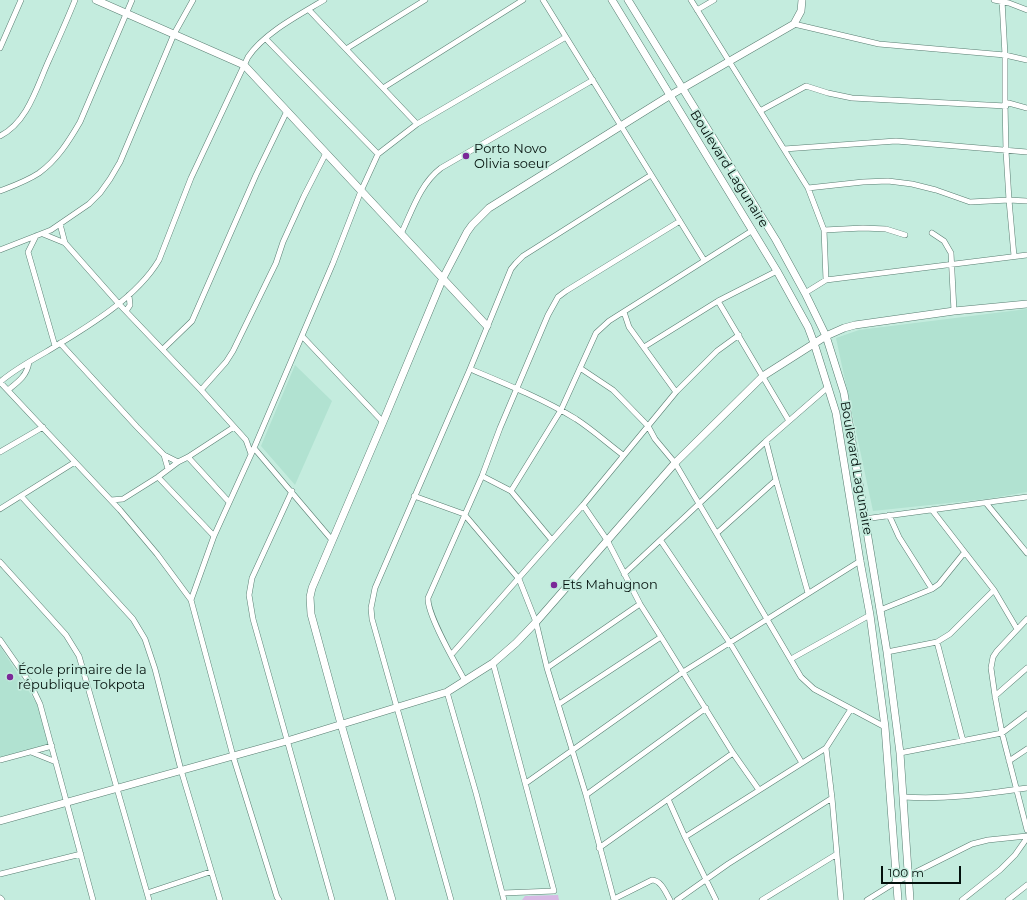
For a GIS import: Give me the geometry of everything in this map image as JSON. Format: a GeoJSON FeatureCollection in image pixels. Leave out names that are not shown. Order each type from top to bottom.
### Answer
{"type":"FeatureCollection","features":[{"type":"Feature","properties":{"kind":"street"},"geometry":{"type":"LineString","coordinates":[[0,48],[21,0]]}},
{"type":"Feature","properties":{"kind":"street"},"geometry":{"type":"LineString","coordinates":[[0,136],[9,131],[16,124],[29,105],[76,0]]}},
{"type":"Feature","properties":{"kind":"street"},"geometry":{"type":"LineString","coordinates":[[96,0],[244,65],[487,326]]}},
{"type":"Feature","properties":{"kind":"street"},"geometry":{"type":"LineString","coordinates":[[0,191],[25,181],[39,173],[51,162],[70,140],[80,122],[132,0]]}},
{"type":"Feature","properties":{"kind":"street"},"geometry":{"type":"LineString","coordinates":[[0,250],[51,230],[89,204],[100,192],[120,162],[174,34],[193,0]]}},
{"type":"Feature","properties":{"kind":"street"},"geometry":{"type":"LineString","coordinates":[[278,899],[233,756],[191,600],[157,554],[120,510],[0,382],[15,370],[119,304],[153,270],[159,260],[192,178],[244,65],[252,51],[266,39],[324,0]]}},
{"type":"Feature","properties":{"kind":"street"},"geometry":{"type":"LineString","coordinates":[[346,49],[425,0]]}},
{"type":"Feature","properties":{"kind":"street"},"geometry":{"type":"LineString","coordinates":[[383,88],[523,0]]}},
{"type":"Feature","properties":{"kind":"street"},"geometry":{"type":"LineString","coordinates":[[543,0],[704,260]]}},
{"type":"Feature","properties":{"kind":"street","name":"Boulevard Lagunaire"},"geometry":{"type":"LineString","coordinates":[[612,0],[777,271],[808,327],[828,387],[836,413],[870,615],[885,727],[898,900]]}},
{"type":"Feature","properties":{"kind":"street","name":"Boulevard Lagunaire"},"geometry":{"type":"LineString","coordinates":[[628,0],[776,240],[805,293],[826,336],[844,393],[887,652],[900,753],[910,900]]}},
{"type":"Feature","properties":{"kind":"street"},"geometry":{"type":"LineString","coordinates":[[691,0],[808,188],[824,230],[826,280]]}},
{"type":"Feature","properties":{"kind":"street"},"geometry":{"type":"LineString","coordinates":[[697,10],[714,0]]}},
{"type":"Feature","properties":{"kind":"street"},"geometry":{"type":"LineString","coordinates":[[392,900],[341,724],[310,606],[312,588],[443,278],[467,232],[489,208],[682,88],[794,24],[801,11],[802,0]]}},
{"type":"Feature","properties":{"kind":"street"},"geometry":{"type":"LineString","coordinates":[[994,0],[1002,1],[1027,10]]}},
{"type":"Feature","properties":{"kind":"street"},"geometry":{"type":"LineString","coordinates":[[1002,1],[1005,55],[1006,151],[1014,256]]}},
{"type":"Feature","properties":{"kind":"street"},"geometry":{"type":"LineString","coordinates":[[309,10],[417,124]]}},
{"type":"Feature","properties":{"kind":"street"},"geometry":{"type":"LineString","coordinates":[[794,24],[879,44],[1005,55],[1027,60]]}},
{"type":"Feature","properties":{"kind":"street"},"geometry":{"type":"LineString","coordinates":[[191,600],[214,536],[258,441],[333,263],[361,191],[378,154],[417,124],[566,37]]}},
{"type":"Feature","properties":{"kind":"street"},"geometry":{"type":"LineString","coordinates":[[266,39],[378,154]]}},
{"type":"Feature","properties":{"kind":"street"},"geometry":{"type":"LineString","coordinates":[[401,234],[420,193],[429,179],[441,168],[592,80]]}},
{"type":"Feature","properties":{"kind":"street"},"geometry":{"type":"LineString","coordinates":[[760,111],[806,86],[828,93],[852,98],[1005,104],[1027,108]]}},
{"type":"Feature","properties":{"kind":"street"},"geometry":{"type":"LineString","coordinates":[[163,349],[192,321],[256,175],[287,111]]}},
{"type":"Feature","properties":{"kind":"street"},"geometry":{"type":"LineString","coordinates":[[784,149],[896,141],[1027,152]]}},
{"type":"Feature","properties":{"kind":"street"},"geometry":{"type":"LineString","coordinates":[[201,390],[226,362],[233,351],[276,263],[283,242],[304,196],[326,153]]}},
{"type":"Feature","properties":{"kind":"street"},"geometry":{"type":"LineString","coordinates":[[451,900],[398,707],[374,628],[371,608],[375,588],[470,369],[511,269],[523,256],[651,175]]}},
{"type":"Feature","properties":{"kind":"street"},"geometry":{"type":"LineString","coordinates":[[808,188],[888,181],[912,184],[936,190],[970,202],[1009,200],[1027,201]]}},
{"type":"Feature","properties":{"kind":"street"},"geometry":{"type":"LineString","coordinates":[[465,680],[451,655],[429,608],[428,598],[482,476],[548,315],[558,297],[680,221]]}},
{"type":"Feature","properties":{"kind":"street"},"geometry":{"type":"LineString","coordinates":[[60,224],[65,243]]}},
{"type":"Feature","properties":{"kind":"street"},"geometry":{"type":"LineString","coordinates":[[824,230],[863,228],[886,229],[905,234]]}},
{"type":"Feature","properties":{"kind":"street"},"geometry":{"type":"LineString","coordinates":[[511,491],[561,410],[596,333],[609,321],[753,230]]}},
{"type":"Feature","properties":{"kind":"street"},"geometry":{"type":"LineString","coordinates":[[932,233],[944,241],[950,250],[954,312]]}},
{"type":"Feature","properties":{"kind":"street"},"geometry":{"type":"LineString","coordinates":[[43,234],[65,243],[119,304],[163,349],[246,440],[251,454]]}},
{"type":"Feature","properties":{"kind":"street"},"geometry":{"type":"LineString","coordinates":[[28,252],[36,236]]}},
{"type":"Feature","properties":{"kind":"street"},"geometry":{"type":"LineString","coordinates":[[21,242],[28,252],[58,344],[164,455],[178,462]]}},
{"type":"Feature","properties":{"kind":"street"},"geometry":{"type":"LineString","coordinates":[[805,293],[826,280],[1027,255]]}},
{"type":"Feature","properties":{"kind":"street"},"geometry":{"type":"LineString","coordinates":[[644,346],[718,301],[777,271]]}},
{"type":"Feature","properties":{"kind":"street"},"geometry":{"type":"LineString","coordinates":[[126,311],[130,304],[129,295]]}},
{"type":"Feature","properties":{"kind":"street"},"geometry":{"type":"LineString","coordinates":[[718,301],[789,421]]}},
{"type":"Feature","properties":{"kind":"street"},"geometry":{"type":"LineString","coordinates":[[0,821],[287,741],[447,692],[493,663],[516,643],[675,463],[763,376],[826,336],[838,330],[855,325],[1027,304]]}},
{"type":"Feature","properties":{"kind":"street"},"geometry":{"type":"LineString","coordinates":[[624,312],[629,326],[676,392]]}},
{"type":"Feature","properties":{"kind":"street"},"geometry":{"type":"LineString","coordinates":[[451,655],[519,579],[551,539],[583,505],[676,392],[717,351],[739,335]]}},
{"type":"Feature","properties":{"kind":"street"},"geometry":{"type":"LineString","coordinates":[[302,336],[383,422]]}},
{"type":"Feature","properties":{"kind":"street"},"geometry":{"type":"LineString","coordinates":[[8,390],[23,378],[28,370],[29,362]]}},
{"type":"Feature","properties":{"kind":"street"},"geometry":{"type":"LineString","coordinates":[[580,368],[613,390],[648,426],[655,439],[675,463],[801,677],[814,689],[885,727]]}},
{"type":"Feature","properties":{"kind":"street"},"geometry":{"type":"LineString","coordinates":[[470,369],[517,388],[561,410],[578,420],[623,455]]}},
{"type":"Feature","properties":{"kind":"street"},"geometry":{"type":"LineString","coordinates":[[196,385],[206,383]]}},
{"type":"Feature","properties":{"kind":"street"},"geometry":{"type":"LineString","coordinates":[[624,574],[661,541],[699,503],[766,441],[828,387]]}},
{"type":"Feature","properties":{"kind":"street"},"geometry":{"type":"LineString","coordinates":[[0,452],[42,427]]}},
{"type":"Feature","properties":{"kind":"street"},"geometry":{"type":"LineString","coordinates":[[111,500],[123,499],[234,427]]}},
{"type":"Feature","properties":{"kind":"street"},"geometry":{"type":"LineString","coordinates":[[246,440],[258,441]]}},
{"type":"Feature","properties":{"kind":"street"},"geometry":{"type":"LineString","coordinates":[[766,441],[808,593]]}},
{"type":"Feature","properties":{"kind":"street"},"geometry":{"type":"LineString","coordinates":[[254,448],[332,540]]}},
{"type":"Feature","properties":{"kind":"street"},"geometry":{"type":"LineString","coordinates":[[164,455],[168,469]]}},
{"type":"Feature","properties":{"kind":"street"},"geometry":{"type":"LineString","coordinates":[[188,456],[229,502]]}},
{"type":"Feature","properties":{"kind":"street"},"geometry":{"type":"LineString","coordinates":[[0,509],[75,462]]}},
{"type":"Feature","properties":{"kind":"street"},"geometry":{"type":"LineString","coordinates":[[482,476],[511,491],[551,539]]}},
{"type":"Feature","properties":{"kind":"street"},"geometry":{"type":"LineString","coordinates":[[158,477],[214,536]]}},
{"type":"Feature","properties":{"kind":"street"},"geometry":{"type":"LineString","coordinates":[[717,533],[776,480]]}},
{"type":"Feature","properties":{"kind":"street"},"geometry":{"type":"LineString","coordinates":[[292,491],[255,570],[249,595],[253,619],[332,900]]}},
{"type":"Feature","properties":{"kind":"street"},"geometry":{"type":"LineString","coordinates":[[21,496],[133,619],[145,639],[155,668],[181,770],[210,872],[220,900]]}},
{"type":"Feature","properties":{"kind":"street"},"geometry":{"type":"LineString","coordinates":[[414,496],[464,514],[519,579],[536,622],[547,668],[586,795],[614,900],[652,880],[659,882],[670,900]]}},
{"type":"Feature","properties":{"kind":"street"},"geometry":{"type":"LineString","coordinates":[[864,519],[1027,497]]}},
{"type":"Feature","properties":{"kind":"street"},"geometry":{"type":"LineString","coordinates":[[120,510],[123,499]]}},
{"type":"Feature","properties":{"kind":"street"},"geometry":{"type":"LineString","coordinates":[[986,502],[1027,553]]}},
{"type":"Feature","properties":{"kind":"street"},"geometry":{"type":"LineString","coordinates":[[583,505],[607,540],[640,604],[733,753],[759,790]]}},
{"type":"Feature","properties":{"kind":"street"},"geometry":{"type":"LineString","coordinates":[[932,510],[994,590],[1017,629]]}},
{"type":"Feature","properties":{"kind":"street"},"geometry":{"type":"LineString","coordinates":[[889,515],[899,537],[932,589]]}},
{"type":"Feature","properties":{"kind":"street"},"geometry":{"type":"LineString","coordinates":[[661,541],[730,642],[802,763]]}},
{"type":"Feature","properties":{"kind":"street"},"geometry":{"type":"LineString","coordinates":[[880,610],[932,589],[939,584],[964,553]]}},
{"type":"Feature","properties":{"kind":"street"},"geometry":{"type":"LineString","coordinates":[[526,783],[683,672],[860,561]]}},
{"type":"Feature","properties":{"kind":"street"},"geometry":{"type":"LineString","coordinates":[[0,562],[66,635],[79,656],[149,900]]}},
{"type":"Feature","properties":{"kind":"street"},"geometry":{"type":"LineString","coordinates":[[887,652],[937,642],[950,634],[994,590]]}},
{"type":"Feature","properties":{"kind":"street"},"geometry":{"type":"LineString","coordinates":[[547,668],[640,604]]}},
{"type":"Feature","properties":{"kind":"street"},"geometry":{"type":"LineString","coordinates":[[791,659],[870,615]]}},
{"type":"Feature","properties":{"kind":"street"},"geometry":{"type":"LineString","coordinates":[[1027,619],[993,657],[991,668],[1002,733],[1027,830]]}},
{"type":"Feature","properties":{"kind":"street"},"geometry":{"type":"LineString","coordinates":[[559,704],[661,637]]}},
{"type":"Feature","properties":{"kind":"street"},"geometry":{"type":"LineString","coordinates":[[0,640],[26,677],[40,704],[93,900]]}},
{"type":"Feature","properties":{"kind":"street"},"geometry":{"type":"LineString","coordinates":[[937,642],[963,741]]}},
{"type":"Feature","properties":{"kind":"street"},"geometry":{"type":"LineString","coordinates":[[493,663],[554,891],[503,893]]}},
{"type":"Feature","properties":{"kind":"street"},"geometry":{"type":"LineString","coordinates":[[995,696],[1027,668]]}},
{"type":"Feature","properties":{"kind":"street"},"geometry":{"type":"LineString","coordinates":[[447,692],[504,900]]}},
{"type":"Feature","properties":{"kind":"street"},"geometry":{"type":"LineString","coordinates":[[586,795],[706,708]]}},
{"type":"Feature","properties":{"kind":"street"},"geometry":{"type":"LineString","coordinates":[[685,837],[826,748],[851,709]]}},
{"type":"Feature","properties":{"kind":"street"},"geometry":{"type":"LineString","coordinates":[[900,753],[1002,733],[1027,714]]}},
{"type":"Feature","properties":{"kind":"street"},"geometry":{"type":"LineString","coordinates":[[0,760],[52,746]]}},
{"type":"Feature","properties":{"kind":"street"},"geometry":{"type":"LineString","coordinates":[[826,748],[841,900]]}},
{"type":"Feature","properties":{"kind":"street"},"geometry":{"type":"LineString","coordinates":[[1009,761],[1027,749]]}},
{"type":"Feature","properties":{"kind":"street"},"geometry":{"type":"LineString","coordinates":[[32,752],[56,762]]}},
{"type":"Feature","properties":{"kind":"street"},"geometry":{"type":"LineString","coordinates":[[599,848],[733,753]]}},
{"type":"Feature","properties":{"kind":"street"},"geometry":{"type":"LineString","coordinates":[[903,797],[954,798],[1027,788]]}},
{"type":"Feature","properties":{"kind":"street"},"geometry":{"type":"LineString","coordinates":[[677,900],[705,880],[832,798]]}},
{"type":"Feature","properties":{"kind":"street"},"geometry":{"type":"LineString","coordinates":[[668,799],[705,880],[716,900]]}},
{"type":"Feature","properties":{"kind":"street"},"geometry":{"type":"LineString","coordinates":[[867,900],[896,882],[972,844],[988,840],[1027,837]]}},
{"type":"Feature","properties":{"kind":"street"},"geometry":{"type":"LineString","coordinates":[[962,900],[1000,870],[1015,855],[1027,837]]}},
{"type":"Feature","properties":{"kind":"street"},"geometry":{"type":"LineString","coordinates":[[0,874],[80,854]]}},
{"type":"Feature","properties":{"kind":"street"},"geometry":{"type":"LineString","coordinates":[[762,900],[837,854]]}},
{"type":"Feature","properties":{"kind":"street"},"geometry":{"type":"LineString","coordinates":[[147,893],[210,872]]}},
{"type":"Feature","properties":{"kind":"street"},"geometry":{"type":"LineString","coordinates":[[1008,900],[1027,885]]}},
{"type":"Feature","properties":{"kind":"shaded area"},"geometry":{"type":"Polygon","coordinates":[[[1027,309],[1027,492],[987,499],[873,511],[836,338],[859,330],[1027,309]]]}},
{"type":"Feature","properties":{"kind":"shaded area"},"geometry":{"type":"Polygon","coordinates":[[[295,365],[332,401],[295,485],[261,446],[295,365]]]}},
{"type":"Feature","properties":{"kind":"shaded area","name":"École primaire de la république Tokpota"},"geometry":{"type":"Polygon","coordinates":[[[0,646],[39,707],[49,746],[0,758],[0,646]]]}},
{"type":"Feature","properties":{"kind":"shaded area"},"geometry":{"type":"Polygon","coordinates":[[[558,895],[559,900],[522,900],[525,896],[558,895]]]}},
{"type":"Feature","properties":{"kind":"place","name":"Porto Novo Olivia soeur"},"geometry":{"type":"Point","coordinates":[466,156]}},
{"type":"Feature","properties":{"kind":"place","name":"Ets Mahugnon"},"geometry":{"type":"Point","coordinates":[554,585]}},
{"type":"Feature","properties":{"kind":"place","name":"École primaire de la république Tokpota"},"geometry":{"type":"Point","coordinates":[10,677]}}]}
